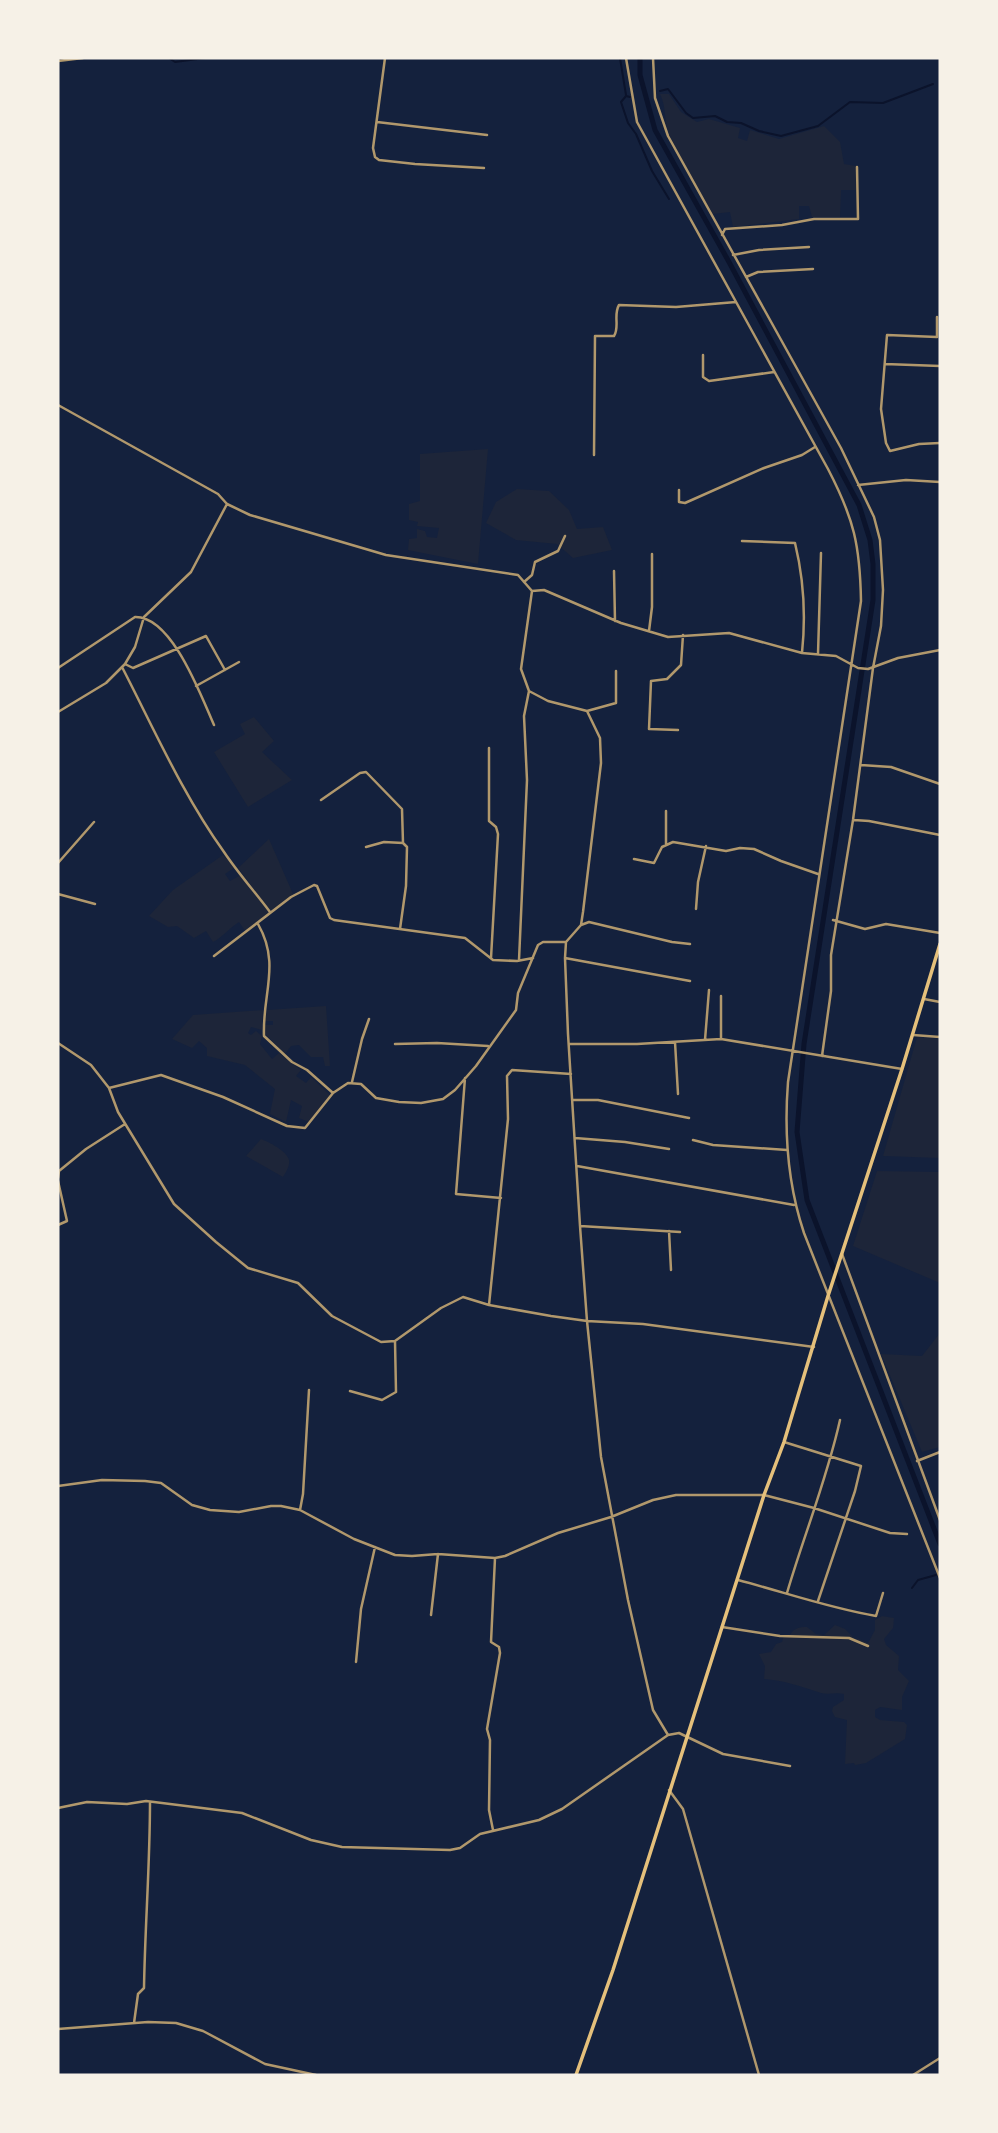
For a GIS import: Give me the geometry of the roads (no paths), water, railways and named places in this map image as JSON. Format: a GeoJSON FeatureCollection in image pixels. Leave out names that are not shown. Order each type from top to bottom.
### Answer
{"type":"FeatureCollection","features":[{"type":"Feature","properties":{"kind":"highway"},"geometry":{"type":"LineString","coordinates":[[576,2075],[613,1970],[764,1495],[784,1442],[830,1287],[940,944]]}},
{"type":"Feature","properties":{"kind":"street"},"geometry":{"type":"LineString","coordinates":[[58,61],[83,58]]}},
{"type":"Feature","properties":{"kind":"street"},"geometry":{"type":"LineString","coordinates":[[386,58],[374,157],[379,160],[484,168]]}},
{"type":"Feature","properties":{"kind":"street"},"geometry":{"type":"LineString","coordinates":[[626,58],[637,122],[816,447],[844,500],[856,536],[861,601],[802,983],[786,1108],[788,1150],[794,1205],[940,1578]]}},
{"type":"Feature","properties":{"kind":"street"},"geometry":{"type":"LineString","coordinates":[[653,58],[655,98],[668,136],[841,448],[874,517],[880,540],[883,565],[881,626],[853,820],[835,921],[831,991],[822,1056]]}},
{"type":"Feature","properties":{"kind":"street"},"geometry":{"type":"LineString","coordinates":[[377,122],[487,135]]}},
{"type":"Feature","properties":{"kind":"street"},"geometry":{"type":"LineString","coordinates":[[722,234],[725,229],[800,221],[858,219],[857,167]]}},
{"type":"Feature","properties":{"kind":"street"},"geometry":{"type":"LineString","coordinates":[[733,256],[759,250],[809,247]]}},
{"type":"Feature","properties":{"kind":"street"},"geometry":{"type":"LineString","coordinates":[[746,277],[758,272],[813,269]]}},
{"type":"Feature","properties":{"kind":"street"},"geometry":{"type":"LineString","coordinates":[[594,455],[595,336],[614,336],[617,332],[619,305],[677,307],[736,302]]}},
{"type":"Feature","properties":{"kind":"street"},"geometry":{"type":"LineString","coordinates":[[937,317],[937,337],[887,335],[881,409],[886,443],[890,451],[919,444],[940,443]]}},
{"type":"Feature","properties":{"kind":"street"},"geometry":{"type":"LineString","coordinates":[[703,355],[703,377],[709,382],[774,372]]}},
{"type":"Feature","properties":{"kind":"street"},"geometry":{"type":"LineString","coordinates":[[886,364],[940,366]]}},
{"type":"Feature","properties":{"kind":"street"},"geometry":{"type":"LineString","coordinates":[[58,406],[218,494],[227,504],[250,515],[386,555],[518,575],[532,591],[521,670],[529,691],[524,716],[527,780],[519,961]]}},
{"type":"Feature","properties":{"kind":"street"},"geometry":{"type":"LineString","coordinates":[[679,490],[679,502],[685,503],[816,447]]}},
{"type":"Feature","properties":{"kind":"street"},"geometry":{"type":"LineString","coordinates":[[858,485],[906,480],[940,482]]}},
{"type":"Feature","properties":{"kind":"street"},"geometry":{"type":"LineString","coordinates":[[58,712],[106,683],[123,666],[135,647],[144,617],[191,572],[227,504]]}},
{"type":"Feature","properties":{"kind":"street"},"geometry":{"type":"LineString","coordinates":[[524,582],[532,575],[535,562],[558,551],[565,536]]}},
{"type":"Feature","properties":{"kind":"street"},"geometry":{"type":"LineString","coordinates":[[741,541],[795,543],[804,593],[805,628],[802,653]]}},
{"type":"Feature","properties":{"kind":"street"},"geometry":{"type":"LineString","coordinates":[[818,654],[821,553]]}},
{"type":"Feature","properties":{"kind":"street"},"geometry":{"type":"LineString","coordinates":[[649,631],[652,554]]}},
{"type":"Feature","properties":{"kind":"street"},"geometry":{"type":"LineString","coordinates":[[614,571],[615,621]]}},
{"type":"Feature","properties":{"kind":"street"},"geometry":{"type":"LineString","coordinates":[[532,591],[544,590],[615,621],[668,637],[729,633],[802,653],[836,656],[858,668],[868,669],[898,658],[940,650]]}},
{"type":"Feature","properties":{"kind":"street"},"geometry":{"type":"LineString","coordinates":[[58,668],[135,617],[144,617],[179,649],[214,725]]}},
{"type":"Feature","properties":{"kind":"street"},"geometry":{"type":"LineString","coordinates":[[678,730],[649,729],[650,681],[667,679],[681,665],[683,635]]}},
{"type":"Feature","properties":{"kind":"street"},"geometry":{"type":"LineString","coordinates":[[123,666],[133,668],[205,636],[225,670]]}},
{"type":"Feature","properties":{"kind":"street"},"geometry":{"type":"LineString","coordinates":[[196,686],[239,662]]}},
{"type":"Feature","properties":{"kind":"street"},"geometry":{"type":"LineString","coordinates":[[123,666],[144,714],[206,825],[271,913]]}},
{"type":"Feature","properties":{"kind":"street"},"geometry":{"type":"LineString","coordinates":[[529,691],[548,701],[587,711],[616,703],[616,671]]}},
{"type":"Feature","properties":{"kind":"street"},"geometry":{"type":"LineString","coordinates":[[581,925],[601,763],[600,738],[587,711]]}},
{"type":"Feature","properties":{"kind":"street"},"geometry":{"type":"LineString","coordinates":[[489,748],[489,821],[496,827],[498,834],[491,958]]}},
{"type":"Feature","properties":{"kind":"street"},"geometry":{"type":"LineString","coordinates":[[861,765],[891,767],[940,784]]}},
{"type":"Feature","properties":{"kind":"street"},"geometry":{"type":"LineString","coordinates":[[321,800],[360,773],[366,772],[402,809],[403,843],[407,847],[400,929]]}},
{"type":"Feature","properties":{"kind":"street"},"geometry":{"type":"LineString","coordinates":[[666,811],[666,845]]}},
{"type":"Feature","properties":{"kind":"street"},"geometry":{"type":"LineString","coordinates":[[853,820],[940,835]]}},
{"type":"Feature","properties":{"kind":"street"},"geometry":{"type":"LineString","coordinates":[[58,863],[94,822]]}},
{"type":"Feature","properties":{"kind":"street"},"geometry":{"type":"LineString","coordinates":[[366,847],[384,842],[403,843]]}},
{"type":"Feature","properties":{"kind":"street"},"geometry":{"type":"LineString","coordinates":[[634,859],[654,863],[666,845],[673,842],[726,851],[754,849],[818,874]]}},
{"type":"Feature","properties":{"kind":"street"},"geometry":{"type":"LineString","coordinates":[[696,909],[698,881],[706,846]]}},
{"type":"Feature","properties":{"kind":"street"},"geometry":{"type":"LineString","coordinates":[[214,956],[291,897],[314,885],[317,886],[330,918],[334,920],[465,938],[491,958],[501,961],[533,958]]}},
{"type":"Feature","properties":{"kind":"street"},"geometry":{"type":"LineString","coordinates":[[58,894],[95,904]]}},
{"type":"Feature","properties":{"kind":"street"},"geometry":{"type":"LineString","coordinates":[[835,921],[865,929],[886,924],[940,933]]}},
{"type":"Feature","properties":{"kind":"street"},"geometry":{"type":"LineString","coordinates":[[668,1735],[653,1710],[611,1517],[601,1457],[580,1226],[565,958],[566,942],[581,925],[589,922],[690,944]]}},
{"type":"Feature","properties":{"kind":"street"},"geometry":{"type":"LineString","coordinates":[[258,924],[269,949],[264,1036],[332,1093]]}},
{"type":"Feature","properties":{"kind":"street"},"geometry":{"type":"LineString","coordinates":[[109,1088],[161,1075],[223,1097],[287,1126],[305,1128],[332,1093],[352,1082],[362,1084],[376,1098],[421,1103],[443,1099],[466,1078],[516,1010],[518,993],[540,943],[566,942]]}},
{"type":"Feature","properties":{"kind":"street"},"geometry":{"type":"LineString","coordinates":[[565,958],[690,981]]}},
{"type":"Feature","properties":{"kind":"street"},"geometry":{"type":"LineString","coordinates":[[705,1040],[709,990]]}},
{"type":"Feature","properties":{"kind":"street"},"geometry":{"type":"LineString","coordinates":[[721,996],[721,1039]]}},
{"type":"Feature","properties":{"kind":"street"},"geometry":{"type":"LineString","coordinates":[[924,999],[940,1002]]}},
{"type":"Feature","properties":{"kind":"street"},"geometry":{"type":"LineString","coordinates":[[352,1082],[369,1020]]}},
{"type":"Feature","properties":{"kind":"street"},"geometry":{"type":"LineString","coordinates":[[913,1035],[940,1037]]}},
{"type":"Feature","properties":{"kind":"street"},"geometry":{"type":"LineString","coordinates":[[569,1044],[721,1039],[902,1069]]}},
{"type":"Feature","properties":{"kind":"street"},"geometry":{"type":"LineString","coordinates":[[676,1041],[678,1094]]}},
{"type":"Feature","properties":{"kind":"street"},"geometry":{"type":"LineString","coordinates":[[395,1044],[437,1042],[488,1046]]}},
{"type":"Feature","properties":{"kind":"street"},"geometry":{"type":"LineString","coordinates":[[58,1043],[91,1065],[109,1088],[125,1124],[174,1204],[248,1268],[298,1283],[332,1316],[381,1342],[395,1341],[441,1308],[463,1297],[489,1305],[587,1321],[655,1325],[814,1346]]}},
{"type":"Feature","properties":{"kind":"street"},"geometry":{"type":"LineString","coordinates":[[489,1305],[508,1119],[506,1076],[512,1070],[571,1074]]}},
{"type":"Feature","properties":{"kind":"street"},"geometry":{"type":"LineString","coordinates":[[466,1078],[456,1194],[501,1199]]}},
{"type":"Feature","properties":{"kind":"street"},"geometry":{"type":"LineString","coordinates":[[573,1100],[598,1100],[689,1118]]}},
{"type":"Feature","properties":{"kind":"street"},"geometry":{"type":"LineString","coordinates":[[58,1225],[67,1221],[58,1179],[59,1171],[125,1124]]}},
{"type":"Feature","properties":{"kind":"street"},"geometry":{"type":"LineString","coordinates":[[575,1138],[625,1142],[669,1150]]}},
{"type":"Feature","properties":{"kind":"street"},"geometry":{"type":"LineString","coordinates":[[693,1140],[713,1145],[788,1150]]}},
{"type":"Feature","properties":{"kind":"street"},"geometry":{"type":"LineString","coordinates":[[577,1166],[794,1205]]}},
{"type":"Feature","properties":{"kind":"street"},"geometry":{"type":"LineString","coordinates":[[580,1226],[680,1232]]}},
{"type":"Feature","properties":{"kind":"street"},"geometry":{"type":"LineString","coordinates":[[669,1231],[671,1270]]}},
{"type":"Feature","properties":{"kind":"street"},"geometry":{"type":"LineString","coordinates":[[842,1253],[940,1520]]}},
{"type":"Feature","properties":{"kind":"street"},"geometry":{"type":"LineString","coordinates":[[350,1391],[382,1400],[396,1392],[395,1341]]}},
{"type":"Feature","properties":{"kind":"street"},"geometry":{"type":"LineString","coordinates":[[300,1510],[309,1390]]}},
{"type":"Feature","properties":{"kind":"street"},"geometry":{"type":"LineString","coordinates":[[787,1592],[831,1457],[840,1420]]}},
{"type":"Feature","properties":{"kind":"street"},"geometry":{"type":"LineString","coordinates":[[784,1442],[861,1466],[818,1601]]}},
{"type":"Feature","properties":{"kind":"street"},"geometry":{"type":"LineString","coordinates":[[917,1461],[940,1452]]}},
{"type":"Feature","properties":{"kind":"street"},"geometry":{"type":"LineString","coordinates":[[58,1486],[102,1480],[145,1481],[161,1483],[192,1506],[209,1510],[239,1512],[271,1506],[300,1510],[354,1539],[396,1555],[505,1556],[558,1533],[611,1517],[653,1500],[676,1495],[764,1495],[845,1517],[890,1533],[908,1535]]}},
{"type":"Feature","properties":{"kind":"street"},"geometry":{"type":"LineString","coordinates":[[356,1662],[361,1609],[375,1547]]}},
{"type":"Feature","properties":{"kind":"street"},"geometry":{"type":"LineString","coordinates":[[431,1615],[438,1554]]}},
{"type":"Feature","properties":{"kind":"street"},"geometry":{"type":"LineString","coordinates":[[493,1830],[489,1810],[490,1740],[487,1729],[500,1653],[499,1647],[491,1642],[495,1558]]}},
{"type":"Feature","properties":{"kind":"street"},"geometry":{"type":"LineString","coordinates":[[738,1580],[818,1601],[844,1611],[876,1616],[883,1593]]}},
{"type":"Feature","properties":{"kind":"street"},"geometry":{"type":"LineString","coordinates":[[722,1627],[780,1636],[849,1638],[868,1646]]}},
{"type":"Feature","properties":{"kind":"street"},"geometry":{"type":"LineString","coordinates":[[58,1808],[87,1802],[127,1804],[150,1801],[242,1813],[311,1840],[342,1847],[450,1850],[460,1848],[480,1834],[539,1820],[562,1809],[668,1735],[679,1733],[723,1754],[790,1766]]}},
{"type":"Feature","properties":{"kind":"street"},"geometry":{"type":"LineString","coordinates":[[669,1790],[683,1809],[759,2075]]}},
{"type":"Feature","properties":{"kind":"street"},"geometry":{"type":"LineString","coordinates":[[134,2023],[138,1994],[144,1988],[150,1801]]}},
{"type":"Feature","properties":{"kind":"street"},"geometry":{"type":"LineString","coordinates":[[58,2029],[163,2021],[176,2023],[202,2031],[265,2064],[316,2075]]}},
{"type":"Feature","properties":{"kind":"street"},"geometry":{"type":"LineString","coordinates":[[913,2075],[940,2058]]}},
{"type":"Feature","properties":{"kind":"waterway"},"geometry":{"type":"LineString","coordinates":[[169,58],[175,62],[205,58]]}},
{"type":"Feature","properties":{"kind":"waterway"},"geometry":{"type":"LineString","coordinates":[[620,58],[626,95]]}},
{"type":"Feature","properties":{"kind":"waterway"},"geometry":{"type":"LineString","coordinates":[[640,58],[640,75],[655,130],[859,505],[870,540],[873,600],[804,1044],[797,1132],[807,1200],[940,1544]]}},
{"type":"Feature","properties":{"kind":"waterway"},"geometry":{"type":"LineString","coordinates":[[660,91],[668,89],[693,118],[715,116],[727,122],[741,123],[781,136],[818,126],[850,102],[883,103],[933,84]]}},
{"type":"Feature","properties":{"kind":"waterway"},"geometry":{"type":"LineString","coordinates":[[630,97],[626,96],[621,102],[628,123],[669,199]]}},
{"type":"Feature","properties":{"kind":"waterway"},"geometry":{"type":"LineString","coordinates":[[912,1588],[918,1580],[936,1575]]}}]}
